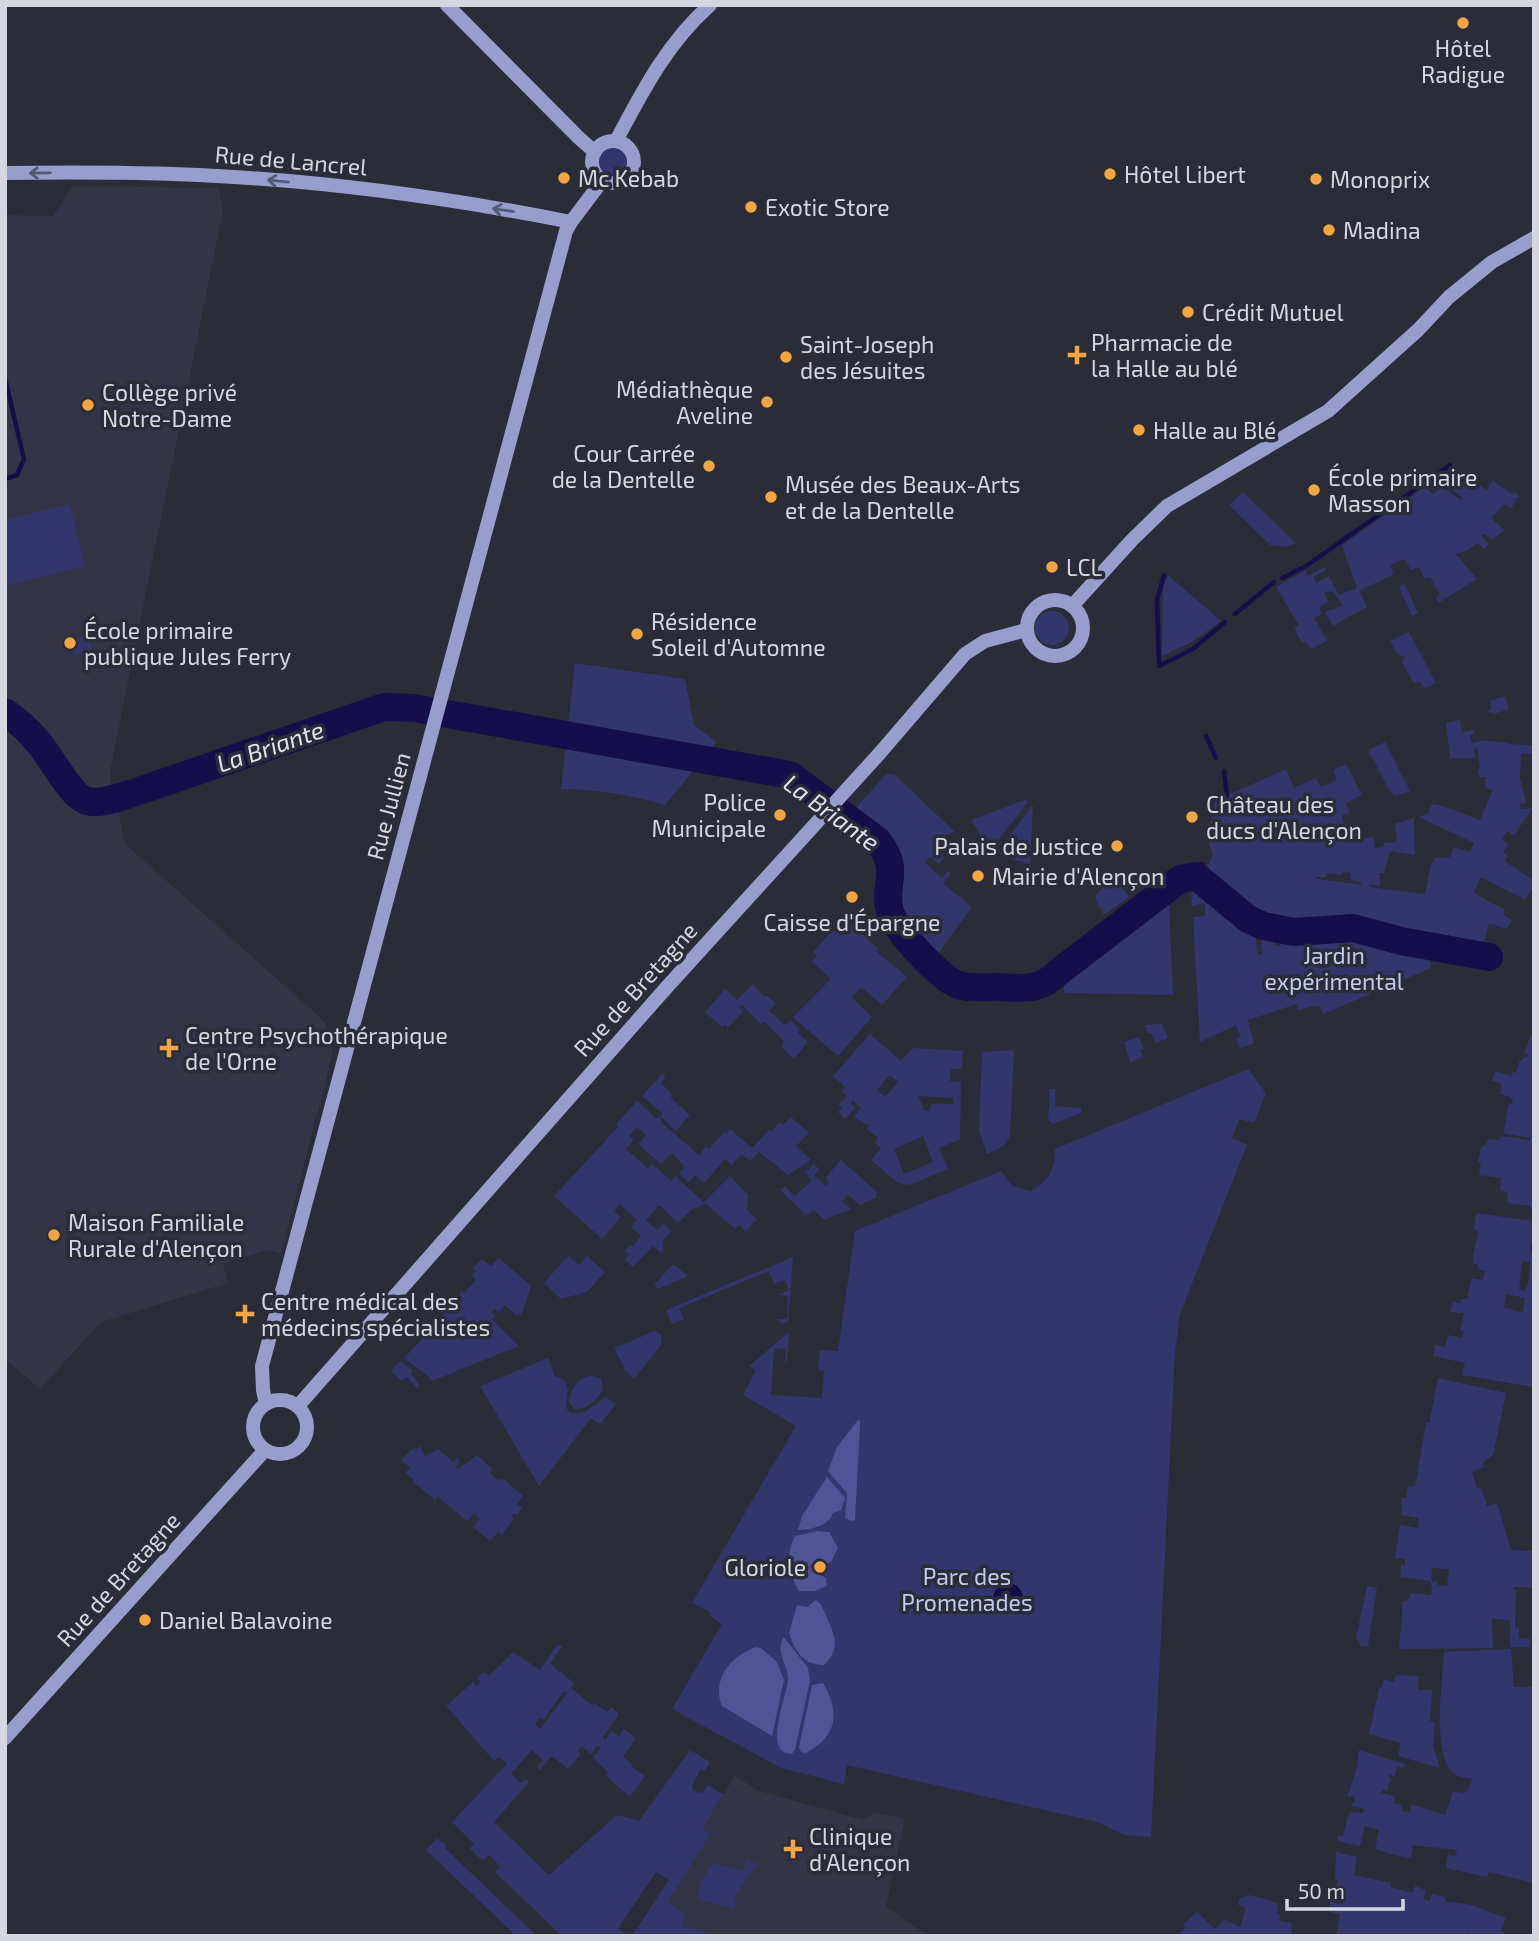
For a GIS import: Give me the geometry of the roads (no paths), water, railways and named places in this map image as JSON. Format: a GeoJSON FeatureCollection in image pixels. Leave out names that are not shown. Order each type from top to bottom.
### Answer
{"type":"FeatureCollection","features":[{"type":"Feature","properties":{"kind":"street"},"geometry":{"type":"LineString","coordinates":[[447,5],[595,152]]}},
{"type":"Feature","properties":{"kind":"street"},"geometry":{"type":"LineString","coordinates":[[616,141],[650,78],[689,23],[710,5]]}},
{"type":"Feature","properties":{"kind":"street"},"geometry":{"type":"LineString","coordinates":[[616,141],[631,151],[634,166],[626,179],[618,183],[603,181],[593,168],[595,152],[608,142],[616,141]]}},
{"type":"Feature","properties":{"kind":"street","name":"Rue de Lancrel"},"geometry":{"type":"LineString","coordinates":[[5,173],[75,172],[233,177],[394,192],[571,222]]}},
{"type":"Feature","properties":{"kind":"street","name":"Rue Jullien"},"geometry":{"type":"LineString","coordinates":[[266,1404],[262,1366],[566,231],[603,181]]}},
{"type":"Feature","properties":{"kind":"street"},"geometry":{"type":"LineString","coordinates":[[1072,606],[1167,506],[1328,411],[1418,330],[1449,297],[1492,262],[1534,238]]}},
{"type":"Feature","properties":{"kind":"street"},"geometry":{"type":"LineString","coordinates":[[1051,600],[1072,606],[1081,617],[1083,631],[1079,644],[1068,654],[1053,657],[1041,654],[1030,644],[1026,630],[1032,610],[1051,600]]}},
{"type":"Feature","properties":{"kind":"street","name":"Rue de Bretagne"},"geometry":{"type":"LineString","coordinates":[[298,1406],[658,996],[841,796],[965,654],[985,640],[1026,630]]}},
{"type":"Feature","properties":{"kind":"street"},"geometry":{"type":"LineString","coordinates":[[286,1400],[298,1406],[307,1423],[303,1442],[296,1450],[275,1454],[257,1443],[253,1427],[255,1416],[266,1404],[286,1400]]}},
{"type":"Feature","properties":{"kind":"street","name":"Rue de Bretagne"},"geometry":{"type":"LineString","coordinates":[[5,1738],[265,1450]]}},
{"type":"Feature","properties":{"kind":"waterway"},"geometry":{"type":"LineString","coordinates":[[5,378],[24,459],[17,475],[5,479]]}},
{"type":"Feature","properties":{"kind":"waterway"},"geometry":{"type":"LineString","coordinates":[[1282,578],[1306,566],[1450,465]]}},
{"type":"Feature","properties":{"kind":"waterway"},"geometry":{"type":"LineString","coordinates":[[1164,575],[1157,600],[1159,666],[1193,649],[1225,622]]}},
{"type":"Feature","properties":{"kind":"waterway"},"geometry":{"type":"LineString","coordinates":[[1235,614],[1274,582]]}},
{"type":"Feature","properties":{"kind":"waterway","name":"La Briante"},"geometry":{"type":"LineString","coordinates":[[5,712],[23,726],[43,748],[74,792],[93,802],[112,800],[384,707],[414,708],[790,775],[878,841],[889,861],[888,902],[894,920],[909,942],[941,974],[959,985],[968,987],[1021,988],[1043,984],[1180,879],[1196,876],[1248,919],[1263,926],[1294,932],[1353,928],[1401,941],[1489,957]]}},
{"type":"Feature","properties":{"kind":"waterway"},"geometry":{"type":"LineString","coordinates":[[1206,736],[1216,758]]}},
{"type":"Feature","properties":{"kind":"waterway"},"geometry":{"type":"LineString","coordinates":[[1224,771],[1227,796]]}},
{"type":"Feature","properties":{"kind":"waterway"},"geometry":{"type":"LineString","coordinates":[[1196,876],[1202,864]]}},
{"type":"Feature","properties":{"kind":"place","name":"Hôtel Radigue"},"geometry":{"type":"Point","coordinates":[1463,23]}},
{"type":"Feature","properties":{"kind":"place","name":"Hôtel Libert"},"geometry":{"type":"Point","coordinates":[1110,174]}},
{"type":"Feature","properties":{"kind":"place","name":"Mc Kebab"},"geometry":{"type":"Point","coordinates":[564,178]}},
{"type":"Feature","properties":{"kind":"place","name":"Monoprix"},"geometry":{"type":"Point","coordinates":[1316,179]}},
{"type":"Feature","properties":{"kind":"place","name":"Exotic Store"},"geometry":{"type":"Point","coordinates":[751,207]}},
{"type":"Feature","properties":{"kind":"place","name":"Madina"},"geometry":{"type":"Point","coordinates":[1329,230]}},
{"type":"Feature","properties":{"kind":"place","name":"Crédit Mutuel"},"geometry":{"type":"Point","coordinates":[1188,312]}},
{"type":"Feature","properties":{"kind":"place","name":"Pharmacie de la Halle au blé"},"geometry":{"type":"Point","coordinates":[1077,355]}},
{"type":"Feature","properties":{"kind":"place","name":"Saint-Joseph des Jésuites"},"geometry":{"type":"Point","coordinates":[786,357]}},
{"type":"Feature","properties":{"kind":"place","name":"Médiathèque Aveline"},"geometry":{"type":"Point","coordinates":[767,402]}},
{"type":"Feature","properties":{"kind":"place","name":"Collège privé Notre-Dame"},"geometry":{"type":"Point","coordinates":[88,405]}},
{"type":"Feature","properties":{"kind":"place","name":"Halle au Blé"},"geometry":{"type":"Point","coordinates":[1139,430]}},
{"type":"Feature","properties":{"kind":"place","name":"Cour Carrée de la Dentelle"},"geometry":{"type":"Point","coordinates":[709,466]}},
{"type":"Feature","properties":{"kind":"place","name":"École primaire Masson"},"geometry":{"type":"Point","coordinates":[1314,490]}},
{"type":"Feature","properties":{"kind":"place","name":"Musée des Beaux-Arts et de la Dentelle"},"geometry":{"type":"Point","coordinates":[771,497]}},
{"type":"Feature","properties":{"kind":"place","name":"LCL"},"geometry":{"type":"Point","coordinates":[1052,567]}},
{"type":"Feature","properties":{"kind":"place","name":"Résidence Soleil d'Automne"},"geometry":{"type":"Point","coordinates":[637,634]}},
{"type":"Feature","properties":{"kind":"place","name":"École primaire publique Jules Ferry"},"geometry":{"type":"Point","coordinates":[70,643]}},
{"type":"Feature","properties":{"kind":"place","name":"Police Municipale"},"geometry":{"type":"Point","coordinates":[780,815]}},
{"type":"Feature","properties":{"kind":"place","name":"Château des ducs d'Alençon"},"geometry":{"type":"Point","coordinates":[1192,817]}},
{"type":"Feature","properties":{"kind":"place","name":"Palais de Justice"},"geometry":{"type":"Point","coordinates":[1117,846]}},
{"type":"Feature","properties":{"kind":"place","name":"Mairie d'Alençon"},"geometry":{"type":"Point","coordinates":[978,876]}},
{"type":"Feature","properties":{"kind":"place","name":"Caisse d'Épargne"},"geometry":{"type":"Point","coordinates":[852,897]}},
{"type":"Feature","properties":{"kind":"place","name":"Centre Psychothérapique de l'Orne"},"geometry":{"type":"Point","coordinates":[169,1048]}},
{"type":"Feature","properties":{"kind":"place","name":"Maison Familiale Rurale d'Alençon"},"geometry":{"type":"Point","coordinates":[54,1235]}},
{"type":"Feature","properties":{"kind":"place","name":"Centre médical des médecins spécialistes"},"geometry":{"type":"Point","coordinates":[245,1314]}},
{"type":"Feature","properties":{"kind":"place","name":"Gloriole"},"geometry":{"type":"Point","coordinates":[820,1567]}},
{"type":"Feature","properties":{"kind":"place","name":"Daniel Balavoine"},"geometry":{"type":"Point","coordinates":[145,1620]}},
{"type":"Feature","properties":{"kind":"place","name":"Clinique d'Alençon"},"geometry":{"type":"Point","coordinates":[793,1849]}},
{"type":"Feature","properties":{"kind":"park label","name":"Jardin expérimental"},"geometry":{"type":"Point","coordinates":[1334,968]}},
{"type":"Feature","properties":{"kind":"park label","name":"Parc des Promenades"},"geometry":{"type":"Point","coordinates":[967,1589]}}]}
